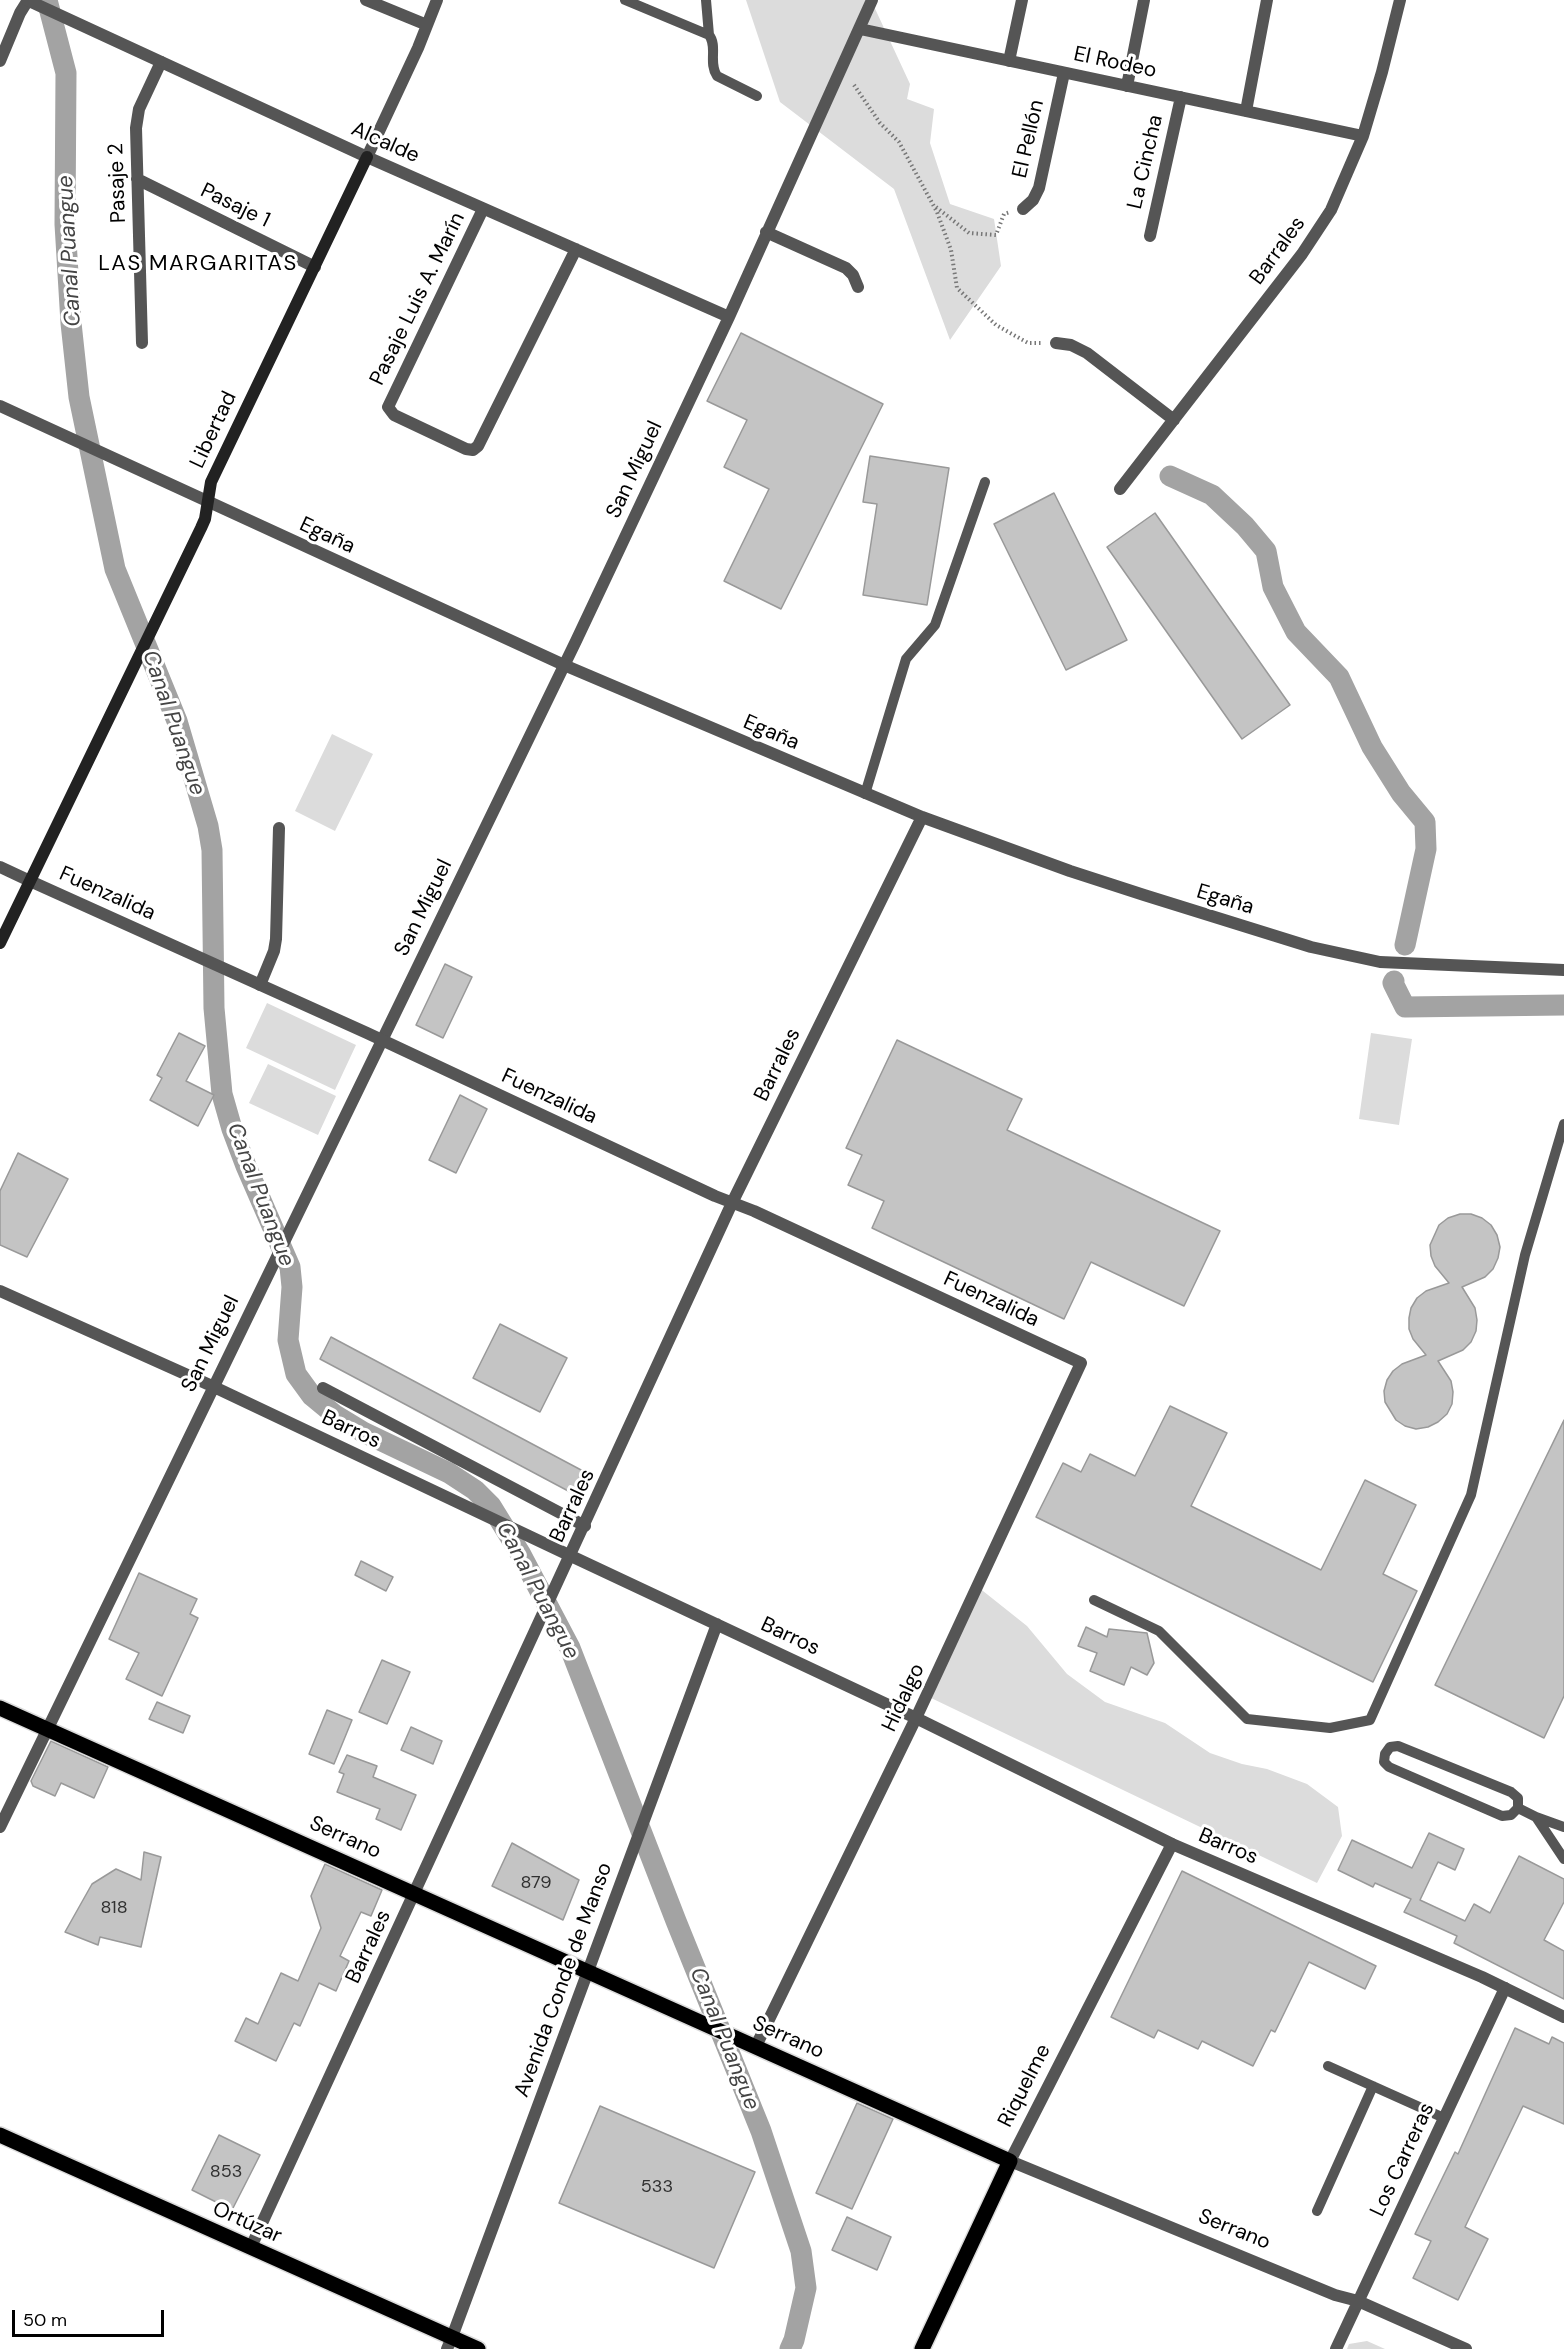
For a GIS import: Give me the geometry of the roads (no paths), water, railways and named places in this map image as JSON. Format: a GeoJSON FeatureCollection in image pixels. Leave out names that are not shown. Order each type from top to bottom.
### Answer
{"type":"FeatureCollection","features":[{"type":"Feature","properties":{"kind":"main road","name":"Libertad"},"geometry":{"type":"LineString","coordinates":[[0,943],[205,519],[211,482],[367,157]]}},
{"type":"Feature","properties":{"kind":"main road","name":"Serrano"},"geometry":{"type":"LineString","coordinates":[[0,1708],[1010,2161]]}},
{"type":"Feature","properties":{"kind":"main road","name":"Ortúzar"},"geometry":{"type":"LineString","coordinates":[[0,2135],[251,2247],[449,2343],[478,2349]]}},
{"type":"Feature","properties":{"kind":"main road","name":"Riquelme"},"geometry":{"type":"LineString","coordinates":[[922,2349],[1010,2161]]}},
{"type":"Feature","properties":{"kind":"street"},"geometry":{"type":"LineString","coordinates":[[0,61],[20,13],[28,0]]}},
{"type":"Feature","properties":{"kind":"street","name":"Alcalde"},"geometry":{"type":"LineString","coordinates":[[28,0],[367,157],[729,317]]}},
{"type":"Feature","properties":{"kind":"street"},"geometry":{"type":"LineString","coordinates":[[366,0],[427,25]]}},
{"type":"Feature","properties":{"kind":"street","name":"Libertad"},"geometry":{"type":"LineString","coordinates":[[367,157],[437,0]]}},
{"type":"Feature","properties":{"kind":"street","name":"San Miguel"},"geometry":{"type":"LineString","coordinates":[[0,1827],[46,1728],[564,665],[729,317],[872,0]]}},
{"type":"Feature","properties":{"kind":"street"},"geometry":{"type":"LineString","coordinates":[[1009,61],[1022,0]]}},
{"type":"Feature","properties":{"kind":"street"},"geometry":{"type":"LineString","coordinates":[[1127,86],[1144,0]]}},
{"type":"Feature","properties":{"kind":"street"},"geometry":{"type":"LineString","coordinates":[[1246,111],[1267,0]]}},
{"type":"Feature","properties":{"kind":"street","name":"Barrales"},"geometry":{"type":"LineString","coordinates":[[1120,489],[1302,254],[1324,221],[1338,195],[1363,136],[1400,0]]}},
{"type":"Feature","properties":{"kind":"street","name":"El Rodeo"},"geometry":{"type":"LineString","coordinates":[[860,29],[1363,136]]}},
{"type":"Feature","properties":{"kind":"street","name":"Pasaje 2"},"geometry":{"type":"LineString","coordinates":[[142,343],[136,119],[161,62]]}},
{"type":"Feature","properties":{"kind":"street","name":"El Pellón"},"geometry":{"type":"LineString","coordinates":[[1023,209],[1033,200],[1039,188],[1064,73]]}},
{"type":"Feature","properties":{"kind":"street","name":"La Cincha"},"geometry":{"type":"LineString","coordinates":[[1150,236],[1181,97]]}},
{"type":"Feature","properties":{"kind":"street","name":"Pasaje 1"},"geometry":{"type":"LineString","coordinates":[[137,179],[315,267]]}},
{"type":"Feature","properties":{"kind":"street","name":"Pasaje Luis A. Marín"},"geometry":{"type":"LineString","coordinates":[[483,208],[388,407],[394,415],[466,449],[473,450],[478,446],[576,249]]}},
{"type":"Feature","properties":{"kind":"street"},"geometry":{"type":"LineString","coordinates":[[766,232],[846,268],[853,275],[858,287]]}},
{"type":"Feature","properties":{"kind":"street"},"geometry":{"type":"LineString","coordinates":[[1056,343],[1079,348],[1174,420]]}},
{"type":"Feature","properties":{"kind":"street","name":"Egaña"},"geometry":{"type":"LineString","coordinates":[[0,406],[564,665],[922,817],[1102,882],[1311,947],[1353,957],[1380,962],[1564,970]]}},
{"type":"Feature","properties":{"kind":"street","name":"Barrales"},"geometry":{"type":"LineString","coordinates":[[251,2247],[572,1556],[732,1203],[922,817]]}},
{"type":"Feature","properties":{"kind":"street"},"geometry":{"type":"LineString","coordinates":[[260,985],[274,951],[276,939],[279,828]]}},
{"type":"Feature","properties":{"kind":"street","name":"Fuenzalida"},"geometry":{"type":"LineString","coordinates":[[0,867],[382,1040],[1081,1363]]}},
{"type":"Feature","properties":{"kind":"street","name":"Barros"},"geometry":{"type":"LineString","coordinates":[[0,1291],[212,1386],[520,1531],[916,1718],[1172,1844],[1505,1988],[1564,2017]]}},
{"type":"Feature","properties":{"kind":"street","name":"Hidalgo"},"geometry":{"type":"LineString","coordinates":[[756,2046],[916,1718],[1081,1363]]}},
{"type":"Feature","properties":{"kind":"street"},"geometry":{"type":"LineString","coordinates":[[323,1388],[585,1526]]}},
{"type":"Feature","properties":{"kind":"street","name":"Avenida Conde de Manso"},"geometry":{"type":"LineString","coordinates":[[449,2343],[717,1624]]}},
{"type":"Feature","properties":{"kind":"street","name":"Riquelme"},"geometry":{"type":"LineString","coordinates":[[1010,2161],[1172,1844]]}},
{"type":"Feature","properties":{"kind":"street","name":"Los Carreras"},"geometry":{"type":"LineString","coordinates":[[1336,2349],[1505,1988]]}},
{"type":"Feature","properties":{"kind":"street","name":"Serrano"},"geometry":{"type":"LineString","coordinates":[[1010,2161],[1335,2295],[1358,2301],[1466,2349]]}},
{"type":"Feature","properties":{"kind":"lane"},"geometry":{"type":"LineString","coordinates":[[625,0],[709,35]]}},
{"type":"Feature","properties":{"kind":"lane"},"geometry":{"type":"LineString","coordinates":[[706,0],[709,35],[712,40],[712,65],[717,76],[757,96]]}},
{"type":"Feature","properties":{"kind":"lane"},"geometry":{"type":"LineString","coordinates":[[865,794],[906,659],[935,625],[985,482]]}},
{"type":"Feature","properties":{"kind":"lane"},"geometry":{"type":"LineString","coordinates":[[1094,1600],[1159,1631],[1247,1719],[1330,1728],[1370,1720],[1471,1495],[1525,1255],[1564,1124]]}},
{"type":"Feature","properties":{"kind":"lane"},"geometry":{"type":"LineString","coordinates":[[1398,1746],[1511,1792],[1518,1798],[1518,1808],[1511,1815],[1502,1816],[1389,1767],[1384,1762],[1385,1754],[1390,1747],[1398,1746]]}},
{"type":"Feature","properties":{"kind":"lane"},"geometry":{"type":"LineString","coordinates":[[1518,1808],[1564,1827]]}},
{"type":"Feature","properties":{"kind":"lane"},"geometry":{"type":"LineString","coordinates":[[1536,1817],[1564,1859]]}},
{"type":"Feature","properties":{"kind":"lane"},"geometry":{"type":"LineString","coordinates":[[1328,2066],[1444,2118]]}},
{"type":"Feature","properties":{"kind":"lane"},"geometry":{"type":"LineString","coordinates":[[1317,2211],[1373,2086]]}},
{"type":"Feature","properties":{"kind":"waterway","name":"Canal Puangue"},"geometry":{"type":"LineString","coordinates":[[47,0],[66,73],[65,224],[71,323],[79,397],[115,569],[177,721],[208,826],[212,850],[214,1008],[222,1094],[246,1166],[290,1267],[292,1287],[288,1340],[296,1374],[312,1396],[335,1415],[363,1432],[449,1473],[475,1490],[491,1506],[520,1553],[570,1648],[676,1921],[761,2131],[801,2251],[806,2288],[790,2349]]}},
{"type":"Feature","properties":{"kind":"waterway"},"geometry":{"type":"LineString","coordinates":[[1170,476],[1212,495],[1245,526],[1266,551],[1273,587],[1296,632],[1339,677],[1372,747],[1401,793],[1425,822],[1426,849],[1405,945]]}},
{"type":"Feature","properties":{"kind":"waterway"},"geometry":{"type":"LineString","coordinates":[[1394,981],[1405,1007],[1564,1005]]}},
{"type":"Feature","properties":{"kind":"district","name":"LAS MARGARITAS"},"geometry":{"type":"Point","coordinates":[198,264]}}]}
